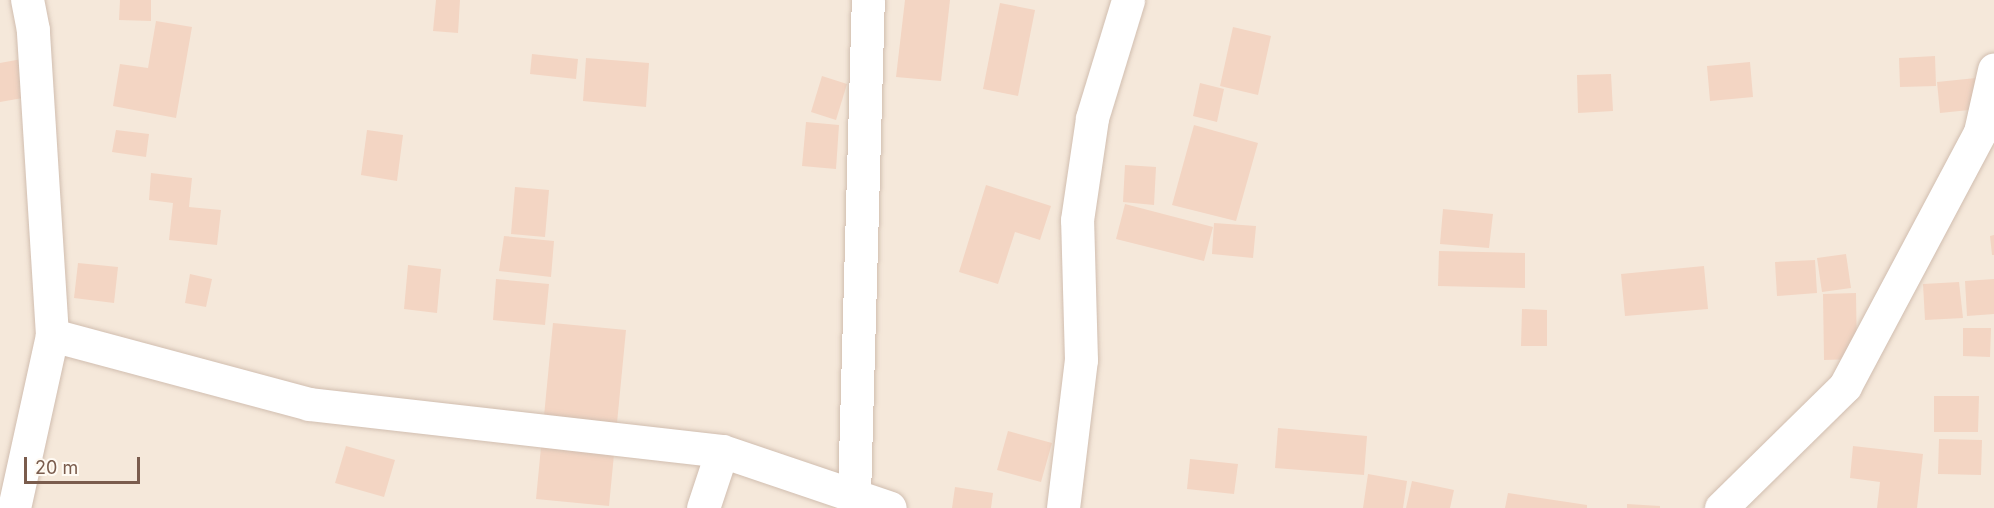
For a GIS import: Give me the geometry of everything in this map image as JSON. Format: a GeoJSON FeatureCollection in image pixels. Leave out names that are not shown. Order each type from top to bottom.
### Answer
{"type":"FeatureCollection","features":[{"type":"Feature","properties":{"kind":"street"},"geometry":{"type":"LineString","coordinates":[[14,508],[52,335],[33,30],[27,0]]}},
{"type":"Feature","properties":{"kind":"street"},"geometry":{"type":"LineString","coordinates":[[855,501],[868,0]]}},
{"type":"Feature","properties":{"kind":"street"},"geometry":{"type":"LineString","coordinates":[[1063,508],[1081,360],[1077,220],[1092,118],[1128,0]]}},
{"type":"Feature","properties":{"kind":"street"},"geometry":{"type":"LineString","coordinates":[[1721,508],[1845,386],[1980,132],[1994,70]]}},
{"type":"Feature","properties":{"kind":"street"},"geometry":{"type":"LineString","coordinates":[[52,335],[309,404],[722,451],[855,501],[890,508]]}},
{"type":"Feature","properties":{"kind":"street"},"geometry":{"type":"LineString","coordinates":[[703,508],[722,451]]}},
{"type":"Feature","properties":{"kind":"shaded area"},"geometry":{"type":"Polygon","coordinates":[[[0,0],[1994,0],[1994,508],[0,508],[0,0]]]}},
{"type":"Feature","properties":{"kind":"building"},"geometry":{"type":"Polygon","coordinates":[[[120,0],[151,0],[151,21],[119,20],[120,0]]]}},
{"type":"Feature","properties":{"kind":"building"},"geometry":{"type":"Polygon","coordinates":[[[436,0],[460,0],[458,33],[433,31],[436,0]]]}},
{"type":"Feature","properties":{"kind":"building"},"geometry":{"type":"Polygon","coordinates":[[[905,0],[950,0],[941,81],[896,77],[905,0]]]}},
{"type":"Feature","properties":{"kind":"building"},"geometry":{"type":"Polygon","coordinates":[[[1000,3],[1035,10],[1018,96],[983,89],[1000,3]]]}},
{"type":"Feature","properties":{"kind":"building"},"geometry":{"type":"Polygon","coordinates":[[[156,21],[192,27],[176,118],[113,106],[120,64],[148,68],[156,21]]]}},
{"type":"Feature","properties":{"kind":"building"},"geometry":{"type":"Polygon","coordinates":[[[1233,27],[1271,36],[1258,95],[1220,86],[1233,27]]]}},
{"type":"Feature","properties":{"kind":"building"},"geometry":{"type":"Polygon","coordinates":[[[532,54],[578,59],[576,79],[530,74],[532,54]]]}},
{"type":"Feature","properties":{"kind":"building"},"geometry":{"type":"Polygon","coordinates":[[[1935,56],[1936,86],[1900,87],[1899,58],[1935,56]]]}},
{"type":"Feature","properties":{"kind":"building"},"geometry":{"type":"Polygon","coordinates":[[[27,58],[34,96],[0,102],[0,63],[27,58]]]}},
{"type":"Feature","properties":{"kind":"building"},"geometry":{"type":"Polygon","coordinates":[[[586,58],[649,63],[646,107],[583,101],[586,58]]]}},
{"type":"Feature","properties":{"kind":"building"},"geometry":{"type":"Polygon","coordinates":[[[1750,62],[1753,97],[1710,101],[1707,66],[1750,62]]]}},
{"type":"Feature","properties":{"kind":"building"},"geometry":{"type":"Polygon","coordinates":[[[1611,74],[1613,111],[1578,113],[1577,75],[1611,74]]]}},
{"type":"Feature","properties":{"kind":"building"},"geometry":{"type":"Polygon","coordinates":[[[822,76],[847,84],[836,120],[811,112],[822,76]]]}},
{"type":"Feature","properties":{"kind":"building"},"geometry":{"type":"Polygon","coordinates":[[[1976,78],[1979,109],[1940,113],[1937,82],[1976,78]]]}},
{"type":"Feature","properties":{"kind":"building"},"geometry":{"type":"Polygon","coordinates":[[[1200,83],[1224,89],[1217,122],[1193,116],[1200,83]]]}},
{"type":"Feature","properties":{"kind":"building"},"geometry":{"type":"Polygon","coordinates":[[[806,122],[839,125],[836,169],[802,166],[806,122]]]}},
{"type":"Feature","properties":{"kind":"building"},"geometry":{"type":"Polygon","coordinates":[[[1194,125],[1258,143],[1236,221],[1172,205],[1194,125]]]}},
{"type":"Feature","properties":{"kind":"building"},"geometry":{"type":"Polygon","coordinates":[[[116,130],[149,134],[146,157],[112,152],[116,130]]]}},
{"type":"Feature","properties":{"kind":"building"},"geometry":{"type":"Polygon","coordinates":[[[367,130],[403,135],[397,181],[361,175],[367,130]]]}},
{"type":"Feature","properties":{"kind":"building"},"geometry":{"type":"Polygon","coordinates":[[[1125,165],[1156,167],[1154,205],[1123,202],[1125,165]]]}},
{"type":"Feature","properties":{"kind":"building"},"geometry":{"type":"Polygon","coordinates":[[[151,173],[192,178],[189,207],[221,210],[217,245],[169,240],[173,203],[149,200],[151,173]]]}},
{"type":"Feature","properties":{"kind":"building"},"geometry":{"type":"Polygon","coordinates":[[[986,185],[1051,206],[1040,240],[1015,232],[998,284],[959,272],[986,185]]]}},
{"type":"Feature","properties":{"kind":"building"},"geometry":{"type":"Polygon","coordinates":[[[515,187],[549,190],[545,237],[511,234],[515,187]]]}},
{"type":"Feature","properties":{"kind":"building"},"geometry":{"type":"Polygon","coordinates":[[[1125,204],[1213,227],[1204,261],[1116,239],[1125,204]]]}},
{"type":"Feature","properties":{"kind":"building"},"geometry":{"type":"Polygon","coordinates":[[[1443,209],[1493,214],[1489,248],[1440,244],[1443,209]]]}},
{"type":"Feature","properties":{"kind":"building"},"geometry":{"type":"Polygon","coordinates":[[[1214,223],[1256,226],[1253,258],[1212,254],[1214,223]]]}},
{"type":"Feature","properties":{"kind":"building"},"geometry":{"type":"Polygon","coordinates":[[[1994,235],[1994,255],[1992,255],[1990,236],[1994,235]]]}},
{"type":"Feature","properties":{"kind":"building"},"geometry":{"type":"Polygon","coordinates":[[[504,236],[554,241],[551,277],[499,271],[504,236]]]}},
{"type":"Feature","properties":{"kind":"building"},"geometry":{"type":"Polygon","coordinates":[[[1439,251],[1525,253],[1525,288],[1438,286],[1439,251]]]}},
{"type":"Feature","properties":{"kind":"building"},"geometry":{"type":"Polygon","coordinates":[[[1846,254],[1851,288],[1822,292],[1817,258],[1846,254]]]}},
{"type":"Feature","properties":{"kind":"building"},"geometry":{"type":"Polygon","coordinates":[[[1815,260],[1817,293],[1777,296],[1775,262],[1815,260]]]}},
{"type":"Feature","properties":{"kind":"building"},"geometry":{"type":"Polygon","coordinates":[[[78,263],[118,267],[114,303],[74,298],[78,263]]]}},
{"type":"Feature","properties":{"kind":"building"},"geometry":{"type":"Polygon","coordinates":[[[408,265],[441,269],[437,313],[404,309],[408,265]]]}},
{"type":"Feature","properties":{"kind":"building"},"geometry":{"type":"Polygon","coordinates":[[[1704,266],[1708,309],[1625,316],[1621,274],[1704,266]]]}},
{"type":"Feature","properties":{"kind":"building"},"geometry":{"type":"Polygon","coordinates":[[[190,274],[212,279],[206,307],[185,303],[190,274]]]}},
{"type":"Feature","properties":{"kind":"building"},"geometry":{"type":"Polygon","coordinates":[[[496,279],[549,284],[545,325],[493,320],[496,279]]]}},
{"type":"Feature","properties":{"kind":"building"},"geometry":{"type":"Polygon","coordinates":[[[1994,279],[1994,314],[1967,316],[1965,281],[1994,279]]]}},
{"type":"Feature","properties":{"kind":"building"},"geometry":{"type":"Polygon","coordinates":[[[1959,282],[1963,318],[1925,320],[1923,284],[1959,282]]]}},
{"type":"Feature","properties":{"kind":"building"},"geometry":{"type":"Polygon","coordinates":[[[1856,293],[1857,359],[1824,360],[1823,294],[1856,293]]]}},
{"type":"Feature","properties":{"kind":"building"},"geometry":{"type":"Polygon","coordinates":[[[1522,309],[1547,310],[1547,346],[1521,346],[1522,309]]]}},
{"type":"Feature","properties":{"kind":"building"},"geometry":{"type":"Polygon","coordinates":[[[553,323],[626,330],[609,506],[536,499],[553,323]]]}},
{"type":"Feature","properties":{"kind":"building"},"geometry":{"type":"Polygon","coordinates":[[[1963,328],[1991,328],[1990,357],[1963,356],[1963,328]]]}},
{"type":"Feature","properties":{"kind":"building"},"geometry":{"type":"Polygon","coordinates":[[[1934,396],[1979,396],[1978,432],[1934,432],[1934,396]]]}},
{"type":"Feature","properties":{"kind":"building"},"geometry":{"type":"Polygon","coordinates":[[[1278,428],[1367,436],[1364,475],[1275,468],[1278,428]]]}},
{"type":"Feature","properties":{"kind":"building"},"geometry":{"type":"Polygon","coordinates":[[[1008,431],[1052,443],[1041,482],[997,470],[1008,431]]]}},
{"type":"Feature","properties":{"kind":"building"},"geometry":{"type":"Polygon","coordinates":[[[1939,439],[1982,440],[1981,475],[1938,474],[1939,439]]]}},
{"type":"Feature","properties":{"kind":"building"},"geometry":{"type":"Polygon","coordinates":[[[346,446],[395,460],[384,497],[335,483],[346,446]]]}},
{"type":"Feature","properties":{"kind":"building"},"geometry":{"type":"Polygon","coordinates":[[[1853,446],[1923,454],[1917,508],[1877,508],[1880,482],[1850,478],[1853,446]]]}},
{"type":"Feature","properties":{"kind":"building"},"geometry":{"type":"Polygon","coordinates":[[[1190,459],[1238,464],[1234,494],[1187,489],[1190,459]]]}},
{"type":"Feature","properties":{"kind":"building"},"geometry":{"type":"Polygon","coordinates":[[[1368,474],[1407,481],[1403,508],[1363,508],[1368,474]]]}},
{"type":"Feature","properties":{"kind":"building"},"geometry":{"type":"Polygon","coordinates":[[[1412,481],[1454,490],[1450,508],[1406,508],[1412,481]]]}},
{"type":"Feature","properties":{"kind":"building"},"geometry":{"type":"Polygon","coordinates":[[[955,487],[993,493],[991,508],[952,508],[955,487]]]}},
{"type":"Feature","properties":{"kind":"building"},"geometry":{"type":"Polygon","coordinates":[[[1508,493],[1587,505],[1587,508],[1505,508],[1508,493]]]}},
{"type":"Feature","properties":{"kind":"building"},"geometry":{"type":"Polygon","coordinates":[[[1627,504],[1660,506],[1660,508],[1627,508],[1627,504]]]}}]}
